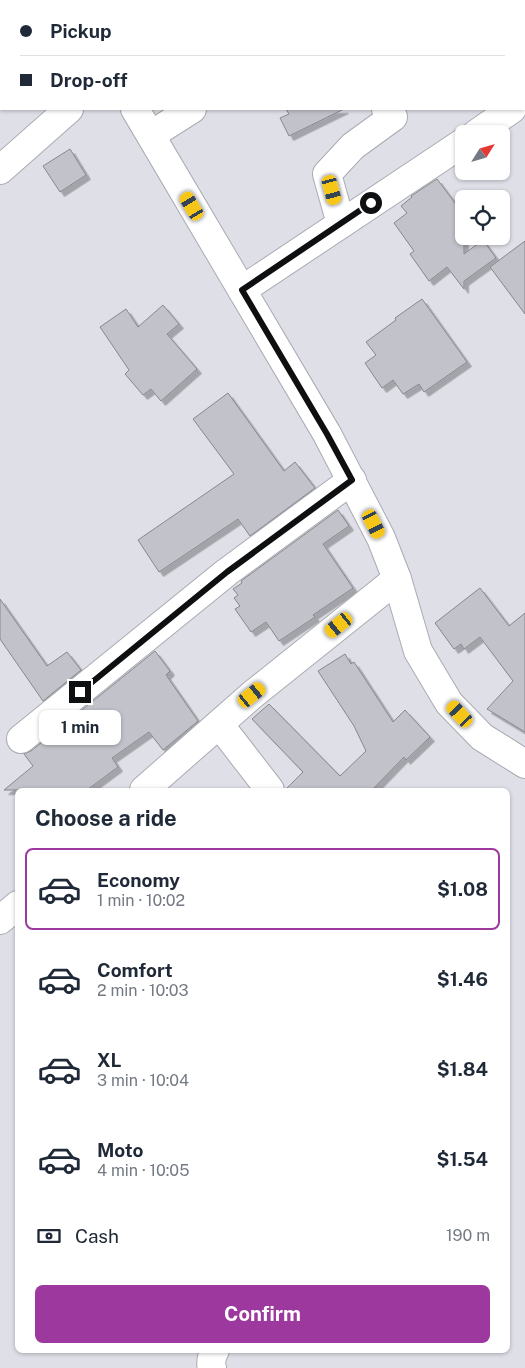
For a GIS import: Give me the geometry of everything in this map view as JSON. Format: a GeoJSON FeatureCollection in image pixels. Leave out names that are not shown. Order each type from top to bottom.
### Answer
{"type":"FeatureCollection","features":[{"type":"Feature","properties":{"kind":"street"},"geometry":{"type":"LineString","coordinates":[[0,170],[68,110]]}},
{"type":"Feature","properties":{"kind":"street"},"geometry":{"type":"LineString","coordinates":[[136,110],[327,434],[352,480],[381,538],[397,579],[418,651],[449,703],[482,737],[525,764]]}},
{"type":"Feature","properties":{"kind":"street"},"geometry":{"type":"LineString","coordinates":[[151,135],[190,110]]}},
{"type":"Feature","properties":{"kind":"street"},"geometry":{"type":"LineString","coordinates":[[340,224],[327,174],[353,146],[393,117],[387,110]]}},
{"type":"Feature","properties":{"kind":"street"},"geometry":{"type":"LineString","coordinates":[[489,125],[511,110]]}},
{"type":"Feature","properties":{"kind":"street"},"geometry":{"type":"LineString","coordinates":[[242,290],[455,148]]}},
{"type":"Feature","properties":{"kind":"street"},"geometry":{"type":"LineString","coordinates":[[21,739],[227,572],[352,480]]}},
{"type":"Feature","properties":{"kind":"street"},"geometry":{"type":"LineString","coordinates":[[146,788],[252,695],[397,579]]}},
{"type":"Feature","properties":{"kind":"street"},"geometry":{"type":"LineString","coordinates":[[219,724],[268,788]]}},
{"type":"Feature","properties":{"kind":"street"},"geometry":{"type":"LineString","coordinates":[[0,920],[15,908]]}},
{"type":"Feature","properties":{"kind":"street"},"geometry":{"type":"LineString","coordinates":[[212,1368],[214,1353]]}},
{"type":"Feature","properties":{"kind":"building"},"geometry":{"type":"Polygon","coordinates":[[[287,110],[342,110],[289,136],[280,118],[289,114],[287,110]]]}},
{"type":"Feature","properties":{"kind":"building"},"geometry":{"type":"Polygon","coordinates":[[[70,149],[86,175],[60,192],[43,166],[70,149]]]}},
{"type":"Feature","properties":{"kind":"building"},"geometry":{"type":"Polygon","coordinates":[[[437,179],[455,203],[455,245],[464,245],[464,254],[476,245],[487,245],[496,258],[464,281],[464,289],[447,267],[429,281],[410,254],[414,251],[394,223],[407,213],[401,206],[411,196],[437,179]]]}},
{"type":"Feature","properties":{"kind":"building"},"geometry":{"type":"Polygon","coordinates":[[[525,241],[525,314],[490,267],[525,241]]]}},
{"type":"Feature","properties":{"kind":"building"},"geometry":{"type":"Polygon","coordinates":[[[422,299],[467,362],[424,392],[419,384],[403,394],[393,380],[382,388],[365,363],[376,355],[366,342],[422,299]]]}},
{"type":"Feature","properties":{"kind":"building"},"geometry":{"type":"Polygon","coordinates":[[[163,305],[179,324],[167,334],[197,369],[161,401],[151,389],[143,395],[125,374],[129,370],[100,327],[126,309],[138,327],[163,305]]]}},
{"type":"Feature","properties":{"kind":"building"},"geometry":{"type":"Polygon","coordinates":[[[228,393],[284,471],[295,462],[315,488],[250,536],[238,519],[159,572],[138,540],[234,474],[193,419],[228,393]]]}},
{"type":"Feature","properties":{"kind":"building"},"geometry":{"type":"Polygon","coordinates":[[[338,510],[349,526],[323,544],[353,588],[279,641],[266,622],[251,632],[235,609],[240,606],[234,598],[238,595],[233,589],[242,583],[241,581],[338,510]]]}},
{"type":"Feature","properties":{"kind":"building"},"geometry":{"type":"Polygon","coordinates":[[[480,588],[509,626],[525,613],[525,732],[487,709],[513,681],[480,637],[464,649],[461,644],[454,649],[435,623],[480,588]]]}},
{"type":"Feature","properties":{"kind":"building"},"geometry":{"type":"Polygon","coordinates":[[[0,599],[47,666],[67,652],[81,670],[43,701],[0,639],[0,599]]]}},
{"type":"Feature","properties":{"kind":"building"},"geometry":{"type":"Polygon","coordinates":[[[155,651],[170,671],[166,675],[198,721],[163,750],[149,732],[112,758],[118,767],[90,788],[15,788],[15,790],[4,790],[33,766],[24,754],[31,751],[155,651]]]}},
{"type":"Feature","properties":{"kind":"building"},"geometry":{"type":"Polygon","coordinates":[[[345,654],[351,664],[354,662],[393,722],[405,710],[430,737],[406,760],[404,757],[374,788],[287,788],[303,772],[252,719],[269,704],[340,776],[366,751],[354,726],[318,671],[345,654]]]}},
{"type":"Feature","properties":{"kind":"route"},"geometry":{"type":"LineString","coordinates":[[80,692],[227,572],[352,480],[242,290],[371,203]]}}]}
